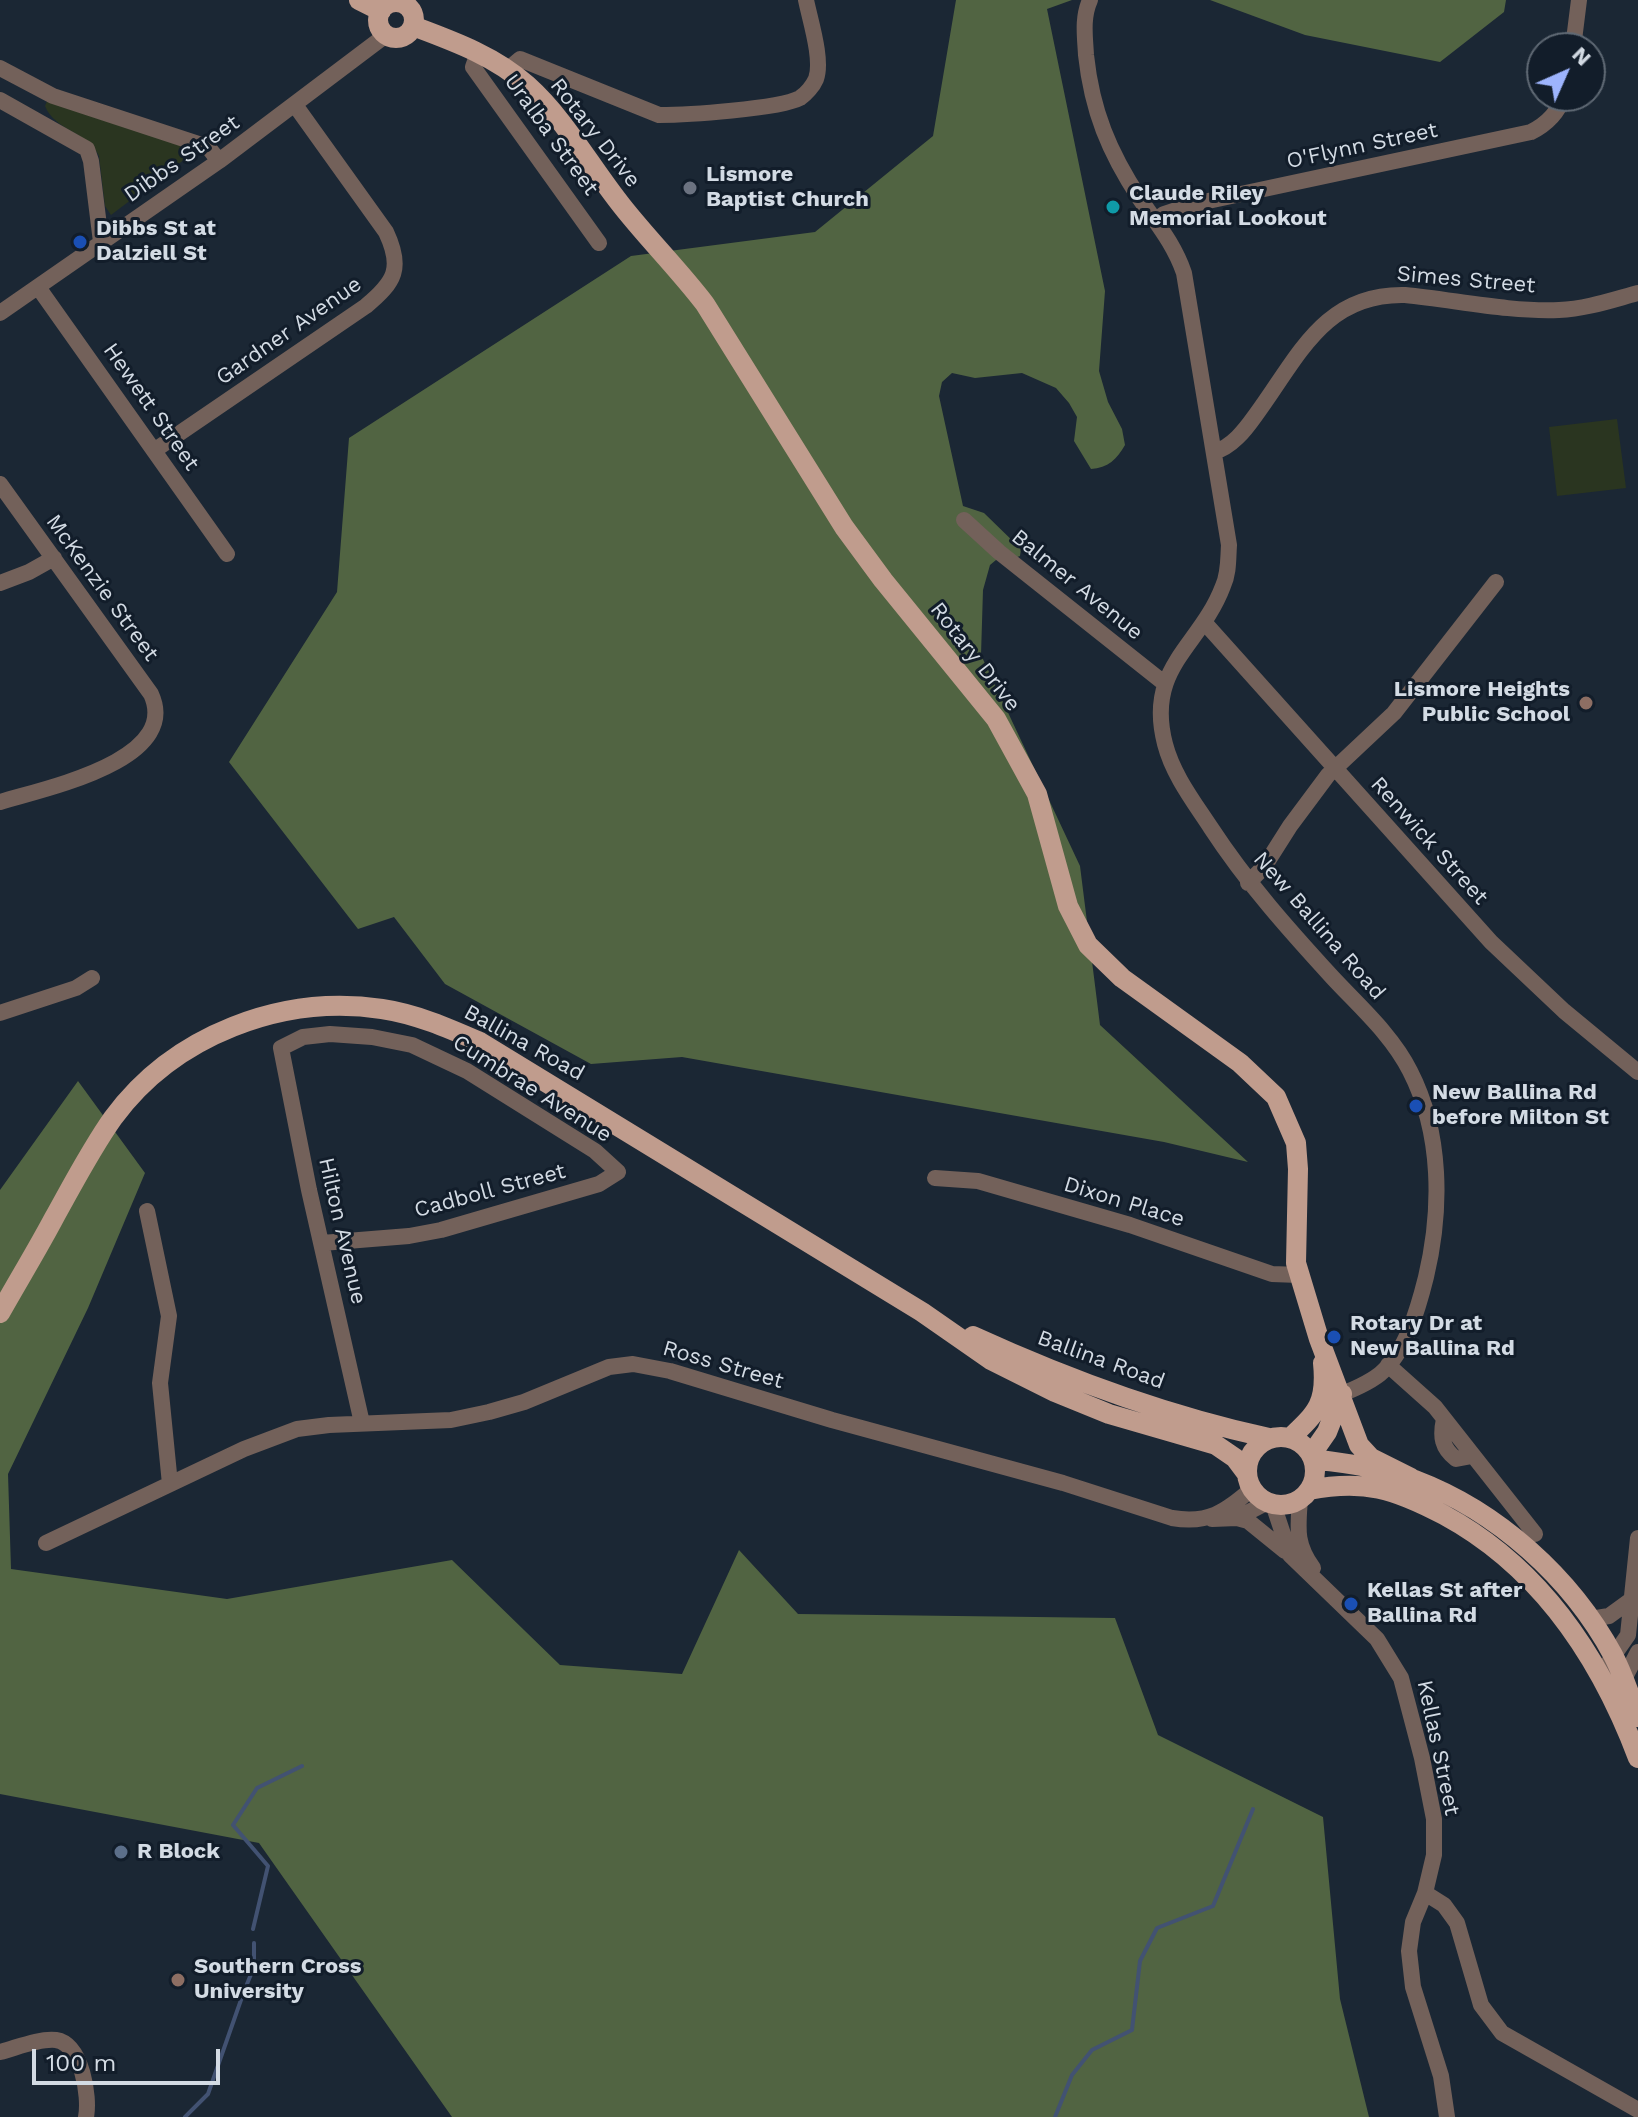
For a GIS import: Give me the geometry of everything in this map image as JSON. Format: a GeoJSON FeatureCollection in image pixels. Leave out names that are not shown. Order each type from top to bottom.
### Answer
{"type":"FeatureCollection","features":[{"type":"Feature","properties":{"kind":"main road","name":"Uralba Street"},"geometry":{"type":"LineString","coordinates":[[359,0],[381,11],[392,3],[406,5],[414,16],[413,26],[478,53],[507,70]]}},
{"type":"Feature","properties":{"kind":"main road"},"geometry":{"type":"LineString","coordinates":[[381,11],[379,24],[386,35],[395,38],[404,36],[413,26]]}},
{"type":"Feature","properties":{"kind":"main road","name":"Rotary Drive"},"geometry":{"type":"LineString","coordinates":[[507,70],[540,98],[622,207],[696,293],[844,527],[996,719],[1037,794],[1068,906],[1088,945],[1122,978],[1261,1079],[1276,1097],[1296,1143],[1295,1250],[1299,1275],[1319,1339],[1325,1383],[1365,1452],[1411,1478]]}},
{"type":"Feature","properties":{"kind":"main road","name":"Ballina Road"},"geometry":{"type":"LineString","coordinates":[[0,1313],[103,1133],[146,1082],[178,1057],[241,1023],[282,1011],[336,1005],[382,1009],[409,1014],[480,1042],[922,1312],[991,1360],[1042,1386],[1109,1414],[1216,1445],[1235,1458],[1249,1481]]}},
{"type":"Feature","properties":{"kind":"main road","name":"Ballina Road"},"geometry":{"type":"LineString","coordinates":[[922,1312],[1083,1382],[1220,1427],[1280,1438]]}},
{"type":"Feature","properties":{"kind":"main road"},"geometry":{"type":"LineString","coordinates":[[1332,1398],[1280,1438],[1252,1451],[1249,1481],[1271,1503],[1290,1504],[1304,1494],[1340,1484],[1368,1485],[1406,1497],[1465,1527],[1506,1557],[1537,1586],[1588,1652],[1615,1703],[1638,1758]]}},
{"type":"Feature","properties":{"kind":"main road","name":"Rotary Drive"},"geometry":{"type":"LineString","coordinates":[[1312,1457],[1327,1432],[1332,1398]]}},
{"type":"Feature","properties":{"kind":"main road"},"geometry":{"type":"LineString","coordinates":[[1280,1438],[1302,1444],[1312,1457],[1315,1474],[1304,1494]]}},
{"type":"Feature","properties":{"kind":"main road"},"geometry":{"type":"LineString","coordinates":[[1312,1457],[1411,1478],[1470,1506],[1506,1531],[1538,1558],[1590,1619],[1614,1656],[1638,1717]]}},
{"type":"Feature","properties":{"kind":"street","name":"Uralba Street"},"geometry":{"type":"LineString","coordinates":[[507,70],[520,59],[659,115],[783,103],[801,97],[812,87],[818,70],[806,0]]}},
{"type":"Feature","properties":{"kind":"street","name":"New Ballina Road"},"geometry":{"type":"LineString","coordinates":[[1090,0],[1084,13],[1085,46],[1099,124],[1119,166],[1172,244],[1184,273],[1229,545],[1224,584],[1204,622],[1164,683],[1162,727],[1170,760],[1186,790],[1248,883],[1393,1045],[1409,1067],[1428,1115],[1435,1170],[1435,1230],[1415,1314],[1388,1365],[1372,1380],[1332,1398]]}},
{"type":"Feature","properties":{"kind":"street"},"geometry":{"type":"LineString","coordinates":[[1575,32],[1579,0]]}},
{"type":"Feature","properties":{"kind":"street","name":"Dibbs Street"},"geometry":{"type":"LineString","coordinates":[[0,313],[219,161],[386,35]]}},
{"type":"Feature","properties":{"kind":"street","name":"Uralba Street"},"geometry":{"type":"LineString","coordinates":[[478,53],[473,67],[484,85],[534,148],[599,243]]}},
{"type":"Feature","properties":{"kind":"street"},"geometry":{"type":"LineString","coordinates":[[0,68],[53,96],[208,147],[219,161]]}},
{"type":"Feature","properties":{"kind":"street"},"geometry":{"type":"LineString","coordinates":[[0,100],[87,149],[101,242]]}},
{"type":"Feature","properties":{"kind":"street","name":"Gardner Avenue"},"geometry":{"type":"LineString","coordinates":[[155,450],[366,306],[388,285],[395,272],[394,248],[386,232],[295,105]]}},
{"type":"Feature","properties":{"kind":"street","name":"O'Flynn Street"},"geometry":{"type":"LineString","coordinates":[[1156,220],[1164,214],[1194,204],[1531,132],[1549,121],[1556,112]]}},
{"type":"Feature","properties":{"kind":"street","name":"Hewett Street"},"geometry":{"type":"LineString","coordinates":[[38,287],[227,554]]}},
{"type":"Feature","properties":{"kind":"street","name":"Simes Street"},"geometry":{"type":"LineString","coordinates":[[1214,452],[1232,443],[1250,423],[1320,326],[1338,311],[1360,300],[1405,295],[1560,310],[1638,293]]}},
{"type":"Feature","properties":{"kind":"street","name":"McKenzie Street"},"geometry":{"type":"LineString","coordinates":[[0,484],[151,694],[157,709],[155,723],[136,748],[103,770],[0,802]]}},
{"type":"Feature","properties":{"kind":"street","name":"Balmer Avenue"},"geometry":{"type":"LineString","coordinates":[[964,520],[999,552],[1164,683]]}},
{"type":"Feature","properties":{"kind":"street"},"geometry":{"type":"LineString","coordinates":[[0,583],[54,558]]}},
{"type":"Feature","properties":{"kind":"street"},"geometry":{"type":"LineString","coordinates":[[1248,883],[1264,867],[1290,826],[1334,770],[1394,713],[1496,582]]}},
{"type":"Feature","properties":{"kind":"street","name":"Renwick Street"},"geometry":{"type":"LineString","coordinates":[[1204,622],[1307,735],[1334,770],[1525,976],[1638,1072]]}},
{"type":"Feature","properties":{"kind":"street"},"geometry":{"type":"LineString","coordinates":[[0,1013],[76,988],[92,978]]}},
{"type":"Feature","properties":{"kind":"street","name":"Cumbrae Avenue"},"geometry":{"type":"LineString","coordinates":[[281,1048],[303,1037],[330,1034],[372,1037],[412,1045],[467,1071],[595,1151],[618,1172]]}},
{"type":"Feature","properties":{"kind":"street","name":"Hilton Avenue"},"geometry":{"type":"LineString","coordinates":[[281,1048],[362,1423]]}},
{"type":"Feature","properties":{"kind":"street","name":"Cadboll Street"},"geometry":{"type":"LineString","coordinates":[[322,1243],[409,1236],[441,1230],[599,1184],[618,1172]]}},
{"type":"Feature","properties":{"kind":"street","name":"Dixon Place"},"geometry":{"type":"LineString","coordinates":[[935,1178],[978,1181],[1130,1225],[1272,1274],[1299,1275]]}},
{"type":"Feature","properties":{"kind":"street"},"geometry":{"type":"LineString","coordinates":[[147,1211],[169,1316],[160,1383],[170,1484]]}},
{"type":"Feature","properties":{"kind":"street","name":"Ross Street"},"geometry":{"type":"LineString","coordinates":[[46,1543],[272,1437],[297,1429],[451,1420],[524,1402],[621,1364],[644,1365],[1063,1483],[1172,1518],[1209,1518]]}},
{"type":"Feature","properties":{"kind":"street"},"geometry":{"type":"LineString","coordinates":[[1388,1365],[1420,1392],[1444,1419],[1535,1534]]}},
{"type":"Feature","properties":{"kind":"street"},"geometry":{"type":"LineString","coordinates":[[1209,1518],[1228,1508],[1249,1481]]}},
{"type":"Feature","properties":{"kind":"street","name":"Kellas Street"},"geometry":{"type":"LineString","coordinates":[[1304,1494],[1300,1545],[1338,1601]]}},
{"type":"Feature","properties":{"kind":"street"},"geometry":{"type":"LineString","coordinates":[[1209,1518],[1237,1518],[1271,1503]]}},
{"type":"Feature","properties":{"kind":"street","name":"Kellas Street"},"geometry":{"type":"LineString","coordinates":[[1271,1503],[1290,1555]]}},
{"type":"Feature","properties":{"kind":"street","name":"Kellas Street"},"geometry":{"type":"LineString","coordinates":[[1237,1518],[1256,1526],[1290,1555],[1377,1639],[1401,1678],[1434,1819],[1434,1855],[1425,1893],[1413,1922],[1409,1951],[1413,1987],[1441,2076],[1447,2117]]}},
{"type":"Feature","properties":{"kind":"street"},"geometry":{"type":"LineString","coordinates":[[1615,1703],[1607,1665],[1628,1635],[1638,1538]]}},
{"type":"Feature","properties":{"kind":"street"},"geometry":{"type":"LineString","coordinates":[[1590,1619],[1609,1616],[1631,1600]]}},
{"type":"Feature","properties":{"kind":"street"},"geometry":{"type":"LineString","coordinates":[[1624,1679],[1638,1652]]}},
{"type":"Feature","properties":{"kind":"street"},"geometry":{"type":"LineString","coordinates":[[1425,1893],[1452,1913],[1481,2005],[1502,2033],[1638,2110]]}},
{"type":"Feature","properties":{"kind":"street"},"geometry":{"type":"LineString","coordinates":[[0,2052],[47,2040],[65,2043],[81,2070],[87,2099],[86,2117]]}},
{"type":"Feature","properties":{"kind":"green space"},"geometry":{"type":"Polygon","coordinates":[[[956,0],[1072,0],[1047,9],[1105,291],[1099,371],[1108,402],[1122,429],[1125,445],[1111,462],[1091,469],[1074,441],[1077,417],[1069,403],[1056,388],[1022,373],[975,378],[952,373],[942,382],[939,396],[963,506],[984,513],[1021,549],[1020,556],[1006,561],[996,560],[990,565],[983,590],[981,655],[1080,866],[1100,1025],[1248,1162],[1164,1142],[682,1057],[591,1064],[445,984],[394,917],[358,929],[229,762],[337,592],[349,438],[631,256],[815,232],[933,136],[956,0]]]}},
{"type":"Feature","properties":{"kind":"green space"},"geometry":{"type":"Polygon","coordinates":[[[1210,0],[1506,0],[1504,12],[1440,62],[1305,35],[1210,0]]]}},
{"type":"Feature","properties":{"kind":"green space"},"geometry":{"type":"Polygon","coordinates":[[[48,99],[197,150],[111,215],[105,206],[99,156],[87,141],[56,121],[45,106],[48,99]]]}},
{"type":"Feature","properties":{"kind":"green space"},"geometry":{"type":"Polygon","coordinates":[[[1617,419],[1626,488],[1557,496],[1549,427],[1617,419]]]}},
{"type":"Feature","properties":{"kind":"green space"},"geometry":{"type":"Polygon","coordinates":[[[78,1081],[145,1173],[88,1308],[8,1474],[11,1569],[227,1599],[452,1560],[560,1665],[682,1674],[739,1550],[798,1614],[1115,1618],[1158,1735],[1323,1817],[1340,1999],[1369,2117],[452,2117],[259,1843],[0,1794],[0,1190],[78,1081]]]}},
{"type":"Feature","properties":{"kind":"waterway"},"geometry":{"type":"LineString","coordinates":[[253,1929],[268,1866],[233,1825],[257,1788],[302,1766]]}},
{"type":"Feature","properties":{"kind":"waterway"},"geometry":{"type":"LineString","coordinates":[[1055,2117],[1072,2075],[1092,2050],[1132,2030],[1140,1961],[1157,1928],[1213,1906],[1253,1809]]}},
{"type":"Feature","properties":{"kind":"waterway"},"geometry":{"type":"LineString","coordinates":[[247,1984],[254,1967],[254,1943]]}},
{"type":"Feature","properties":{"kind":"waterway"},"geometry":{"type":"LineString","coordinates":[[185,2117],[208,2094],[242,1997]]}},
{"type":"Feature","properties":{"kind":"place","name":"Lismore Baptist Church"},"geometry":{"type":"Point","coordinates":[690,188]}},
{"type":"Feature","properties":{"kind":"place","name":"Claude Riley Memorial Lookout"},"geometry":{"type":"Point","coordinates":[1113,207]}},
{"type":"Feature","properties":{"kind":"place","name":"Dibbs St at Dalziell St"},"geometry":{"type":"Point","coordinates":[80,242]}},
{"type":"Feature","properties":{"kind":"place","name":"Lismore Heights Public School"},"geometry":{"type":"Point","coordinates":[1586,703]}},
{"type":"Feature","properties":{"kind":"place","name":"New Ballina Rd before Milton St"},"geometry":{"type":"Point","coordinates":[1416,1106]}},
{"type":"Feature","properties":{"kind":"place","name":"Rotary Dr at New Ballina Rd"},"geometry":{"type":"Point","coordinates":[1334,1337]}},
{"type":"Feature","properties":{"kind":"place","name":"Kellas St after Ballina Rd"},"geometry":{"type":"Point","coordinates":[1351,1604]}},
{"type":"Feature","properties":{"kind":"place","name":"R Block"},"geometry":{"type":"Point","coordinates":[121,1852]}},
{"type":"Feature","properties":{"kind":"place","name":"Southern Cross University"},"geometry":{"type":"Point","coordinates":[178,1980]}}]}
